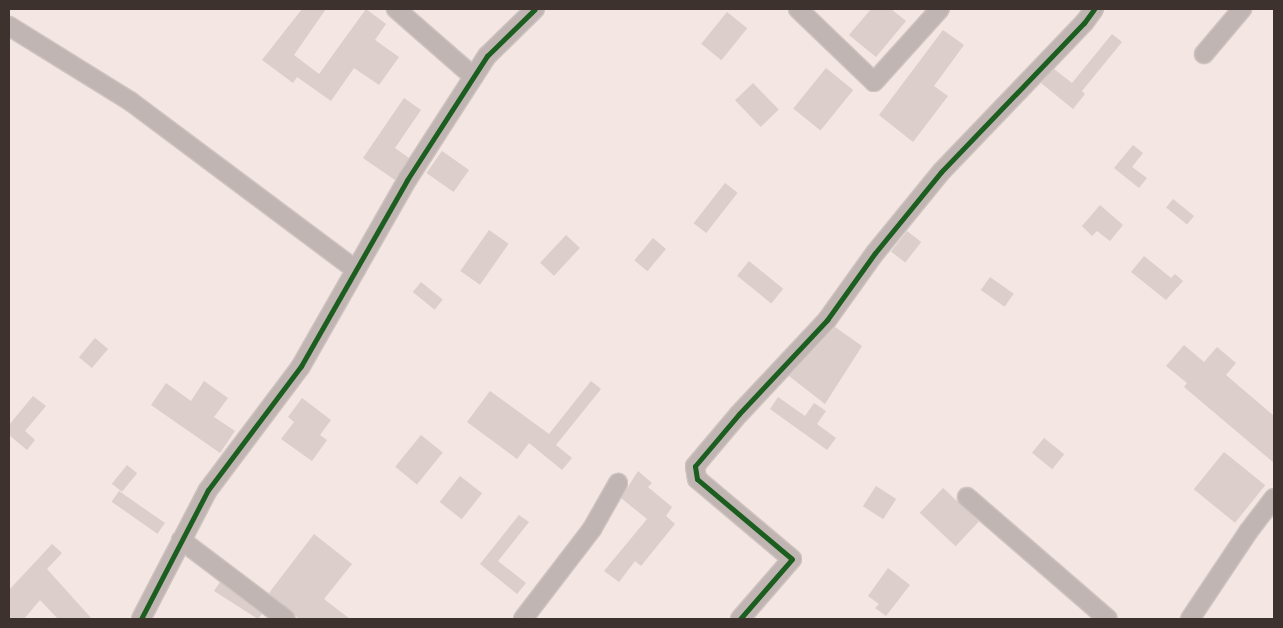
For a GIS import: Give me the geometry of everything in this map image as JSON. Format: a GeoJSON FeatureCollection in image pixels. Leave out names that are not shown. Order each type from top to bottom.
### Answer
{"type":"FeatureCollection","features":[{"type":"Feature","properties":{"kind":"street"},"geometry":{"type":"LineString","coordinates":[[396,9],[474,77]]}},
{"type":"Feature","properties":{"kind":"street"},"geometry":{"type":"LineString","coordinates":[[141,619],[208,490],[301,366],[407,180],[487,56],[535,9]]}},
{"type":"Feature","properties":{"kind":"street"},"geometry":{"type":"LineString","coordinates":[[799,9],[874,82],[940,9]]}},
{"type":"Feature","properties":{"kind":"street"},"geometry":{"type":"LineString","coordinates":[[740,619],[792,559],[697,479],[695,466],[739,414],[827,320],[875,253],[941,172],[1084,23],[1094,9]]}},
{"type":"Feature","properties":{"kind":"street"},"geometry":{"type":"LineString","coordinates":[[1204,54],[1242,9]]}},
{"type":"Feature","properties":{"kind":"street"},"geometry":{"type":"LineString","coordinates":[[9,26],[130,101],[356,270]]}},
{"type":"Feature","properties":{"kind":"street"},"geometry":{"type":"LineString","coordinates":[[523,619],[592,529],[618,483]]}},
{"type":"Feature","properties":{"kind":"street"},"geometry":{"type":"LineString","coordinates":[[967,497],[1108,619]]}},
{"type":"Feature","properties":{"kind":"street"},"geometry":{"type":"LineString","coordinates":[[1190,619],[1248,532],[1274,498]]}},
{"type":"Feature","properties":{"kind":"street"},"geometry":{"type":"LineString","coordinates":[[181,540],[286,619]]}},
{"type":"Feature","properties":{"kind":"building"},"geometry":{"type":"Polygon","coordinates":[[[302,9],[326,9],[294,55],[319,74],[366,9],[386,24],[375,40],[399,57],[379,85],[354,68],[331,101],[297,77],[293,83],[262,60],[302,9]]]}},
{"type":"Feature","properties":{"kind":"building"},"geometry":{"type":"Polygon","coordinates":[[[871,9],[891,9],[906,21],[876,57],[849,35],[871,9]]]}},
{"type":"Feature","properties":{"kind":"building"},"geometry":{"type":"Polygon","coordinates":[[[727,12],[747,28],[721,60],[701,44],[727,12]]]}},
{"type":"Feature","properties":{"kind":"building"},"geometry":{"type":"Polygon","coordinates":[[[943,30],[964,45],[934,86],[948,96],[913,142],[879,115],[943,30]]]}},
{"type":"Feature","properties":{"kind":"building"},"geometry":{"type":"Polygon","coordinates":[[[1112,34],[1122,42],[1082,91],[1085,94],[1073,109],[1041,83],[1054,69],[1072,83],[1112,34]]]}},
{"type":"Feature","properties":{"kind":"building"},"geometry":{"type":"Polygon","coordinates":[[[826,68],[853,90],[820,130],[793,108],[826,68]]]}},
{"type":"Feature","properties":{"kind":"building"},"geometry":{"type":"Polygon","coordinates":[[[753,83],[779,110],[761,127],[735,100],[753,83]]]}},
{"type":"Feature","properties":{"kind":"building"},"geometry":{"type":"Polygon","coordinates":[[[404,98],[421,110],[395,148],[409,158],[395,180],[363,158],[404,98]]]}},
{"type":"Feature","properties":{"kind":"building"},"geometry":{"type":"Polygon","coordinates":[[[1133,145],[1143,153],[1132,167],[1147,178],[1139,188],[1114,168],[1133,145]]]}},
{"type":"Feature","properties":{"kind":"building"},"geometry":{"type":"Polygon","coordinates":[[[442,151],[469,170],[454,192],[427,173],[442,151]]]}},
{"type":"Feature","properties":{"kind":"building"},"geometry":{"type":"Polygon","coordinates":[[[725,183],[738,193],[706,233],[694,223],[725,183]]]}},
{"type":"Feature","properties":{"kind":"building"},"geometry":{"type":"Polygon","coordinates":[[[1173,199],[1194,216],[1187,225],[1166,208],[1173,199]]]}},
{"type":"Feature","properties":{"kind":"building"},"geometry":{"type":"Polygon","coordinates":[[[1100,205],[1123,225],[1110,241],[1097,231],[1092,236],[1082,226],[1100,205]]]}},
{"type":"Feature","properties":{"kind":"building"},"geometry":{"type":"Polygon","coordinates":[[[489,230],[509,244],[480,285],[460,271],[489,230]]]}},
{"type":"Feature","properties":{"kind":"building"},"geometry":{"type":"Polygon","coordinates":[[[907,231],[921,242],[905,263],[891,251],[907,231]]]}},
{"type":"Feature","properties":{"kind":"building"},"geometry":{"type":"Polygon","coordinates":[[[566,235],[580,248],[554,276],[540,263],[566,235]]]}},
{"type":"Feature","properties":{"kind":"building"},"geometry":{"type":"Polygon","coordinates":[[[653,238],[666,249],[647,271],[634,260],[653,238]]]}},
{"type":"Feature","properties":{"kind":"building"},"geometry":{"type":"Polygon","coordinates":[[[1144,256],[1171,278],[1175,274],[1183,281],[1166,300],[1131,272],[1144,256]]]}},
{"type":"Feature","properties":{"kind":"building"},"geometry":{"type":"Polygon","coordinates":[[[749,261],[783,289],[771,303],[737,276],[749,261]]]}},
{"type":"Feature","properties":{"kind":"building"},"geometry":{"type":"Polygon","coordinates":[[[990,277],[1014,294],[1005,307],[981,290],[990,277]]]}},
{"type":"Feature","properties":{"kind":"building"},"geometry":{"type":"Polygon","coordinates":[[[421,282],[443,300],[435,310],[413,292],[421,282]]]}},
{"type":"Feature","properties":{"kind":"building"},"geometry":{"type":"Polygon","coordinates":[[[835,327],[862,346],[825,404],[789,376],[835,327]]]}},
{"type":"Feature","properties":{"kind":"building"},"geometry":{"type":"Polygon","coordinates":[[[95,338],[108,349],[92,368],[79,357],[95,338]]]}},
{"type":"Feature","properties":{"kind":"building"},"geometry":{"type":"Polygon","coordinates":[[[1184,345],[1204,362],[1217,347],[1236,363],[1226,375],[1274,416],[1274,463],[1184,387],[1187,383],[1166,366],[1184,345]]]}},
{"type":"Feature","properties":{"kind":"building"},"geometry":{"type":"Polygon","coordinates":[[[204,381],[228,398],[214,417],[235,431],[220,453],[151,405],[166,383],[191,401],[204,381]]]}},
{"type":"Feature","properties":{"kind":"building"},"geometry":{"type":"Polygon","coordinates":[[[591,381],[601,389],[556,445],[572,458],[562,470],[529,443],[517,459],[467,422],[490,391],[549,434],[591,381]]]}},
{"type":"Feature","properties":{"kind":"building"},"geometry":{"type":"Polygon","coordinates":[[[33,396],[46,406],[25,431],[35,440],[27,450],[9,435],[9,425],[33,396]]]}},
{"type":"Feature","properties":{"kind":"building"},"geometry":{"type":"Polygon","coordinates":[[[778,397],[805,416],[814,403],[826,411],[817,424],[836,438],[827,450],[770,409],[778,397]]]}},
{"type":"Feature","properties":{"kind":"building"},"geometry":{"type":"Polygon","coordinates":[[[302,398],[331,420],[320,435],[327,440],[312,461],[281,439],[294,422],[288,417],[302,398]]]}},
{"type":"Feature","properties":{"kind":"building"},"geometry":{"type":"Polygon","coordinates":[[[421,435],[443,453],[417,484],[395,467],[421,435]]]}},
{"type":"Feature","properties":{"kind":"building"},"geometry":{"type":"Polygon","coordinates":[[[1044,438],[1064,454],[1052,469],[1032,453],[1044,438]]]}},
{"type":"Feature","properties":{"kind":"building"},"geometry":{"type":"Polygon","coordinates":[[[1224,452],[1265,485],[1235,523],[1194,489],[1224,452]]]}},
{"type":"Feature","properties":{"kind":"building"},"geometry":{"type":"Polygon","coordinates":[[[127,465],[137,473],[122,492],[112,484],[127,465]]]}},
{"type":"Feature","properties":{"kind":"building"},"geometry":{"type":"Polygon","coordinates":[[[638,471],[652,483],[648,487],[672,507],[666,516],[675,524],[641,566],[635,561],[619,582],[604,571],[647,519],[621,498],[638,471]]]}},
{"type":"Feature","properties":{"kind":"building"},"geometry":{"type":"Polygon","coordinates":[[[460,476],[482,493],[462,519],[440,502],[460,476]]]}},
{"type":"Feature","properties":{"kind":"building"},"geometry":{"type":"Polygon","coordinates":[[[876,486],[896,499],[883,519],[863,506],[876,486]]]}},
{"type":"Feature","properties":{"kind":"building"},"geometry":{"type":"Polygon","coordinates":[[[943,488],[979,521],[956,546],[920,513],[943,488]]]}},
{"type":"Feature","properties":{"kind":"building"},"geometry":{"type":"Polygon","coordinates":[[[119,491],[165,523],[157,534],[112,502],[119,491]]]}},
{"type":"Feature","properties":{"kind":"building"},"geometry":{"type":"Polygon","coordinates":[[[519,515],[529,522],[498,561],[526,583],[517,594],[480,564],[519,515]]]}},
{"type":"Feature","properties":{"kind":"building"},"geometry":{"type":"Polygon","coordinates":[[[314,534],[352,564],[324,599],[350,619],[299,619],[269,593],[314,534]]]}},
{"type":"Feature","properties":{"kind":"building"},"geometry":{"type":"Polygon","coordinates":[[[52,544],[62,553],[47,569],[92,619],[58,619],[40,600],[24,619],[9,619],[9,590],[52,544]]]}},
{"type":"Feature","properties":{"kind":"building"},"geometry":{"type":"Polygon","coordinates":[[[888,568],[910,585],[886,616],[875,608],[879,604],[868,596],[888,568]]]}},
{"type":"Feature","properties":{"kind":"building"},"geometry":{"type":"Polygon","coordinates":[[[220,582],[262,614],[258,619],[214,591],[220,582]]]}},
{"type":"Feature","properties":{"kind":"cycle path"},"geometry":{"type":"LineString","coordinates":[[141,619],[208,490],[301,366],[407,180],[487,56],[535,9]]}},
{"type":"Feature","properties":{"kind":"cycle path"},"geometry":{"type":"LineString","coordinates":[[740,619],[792,559],[697,479],[695,466],[739,414],[827,320],[875,253],[941,172],[1084,23],[1094,9]]}}]}
